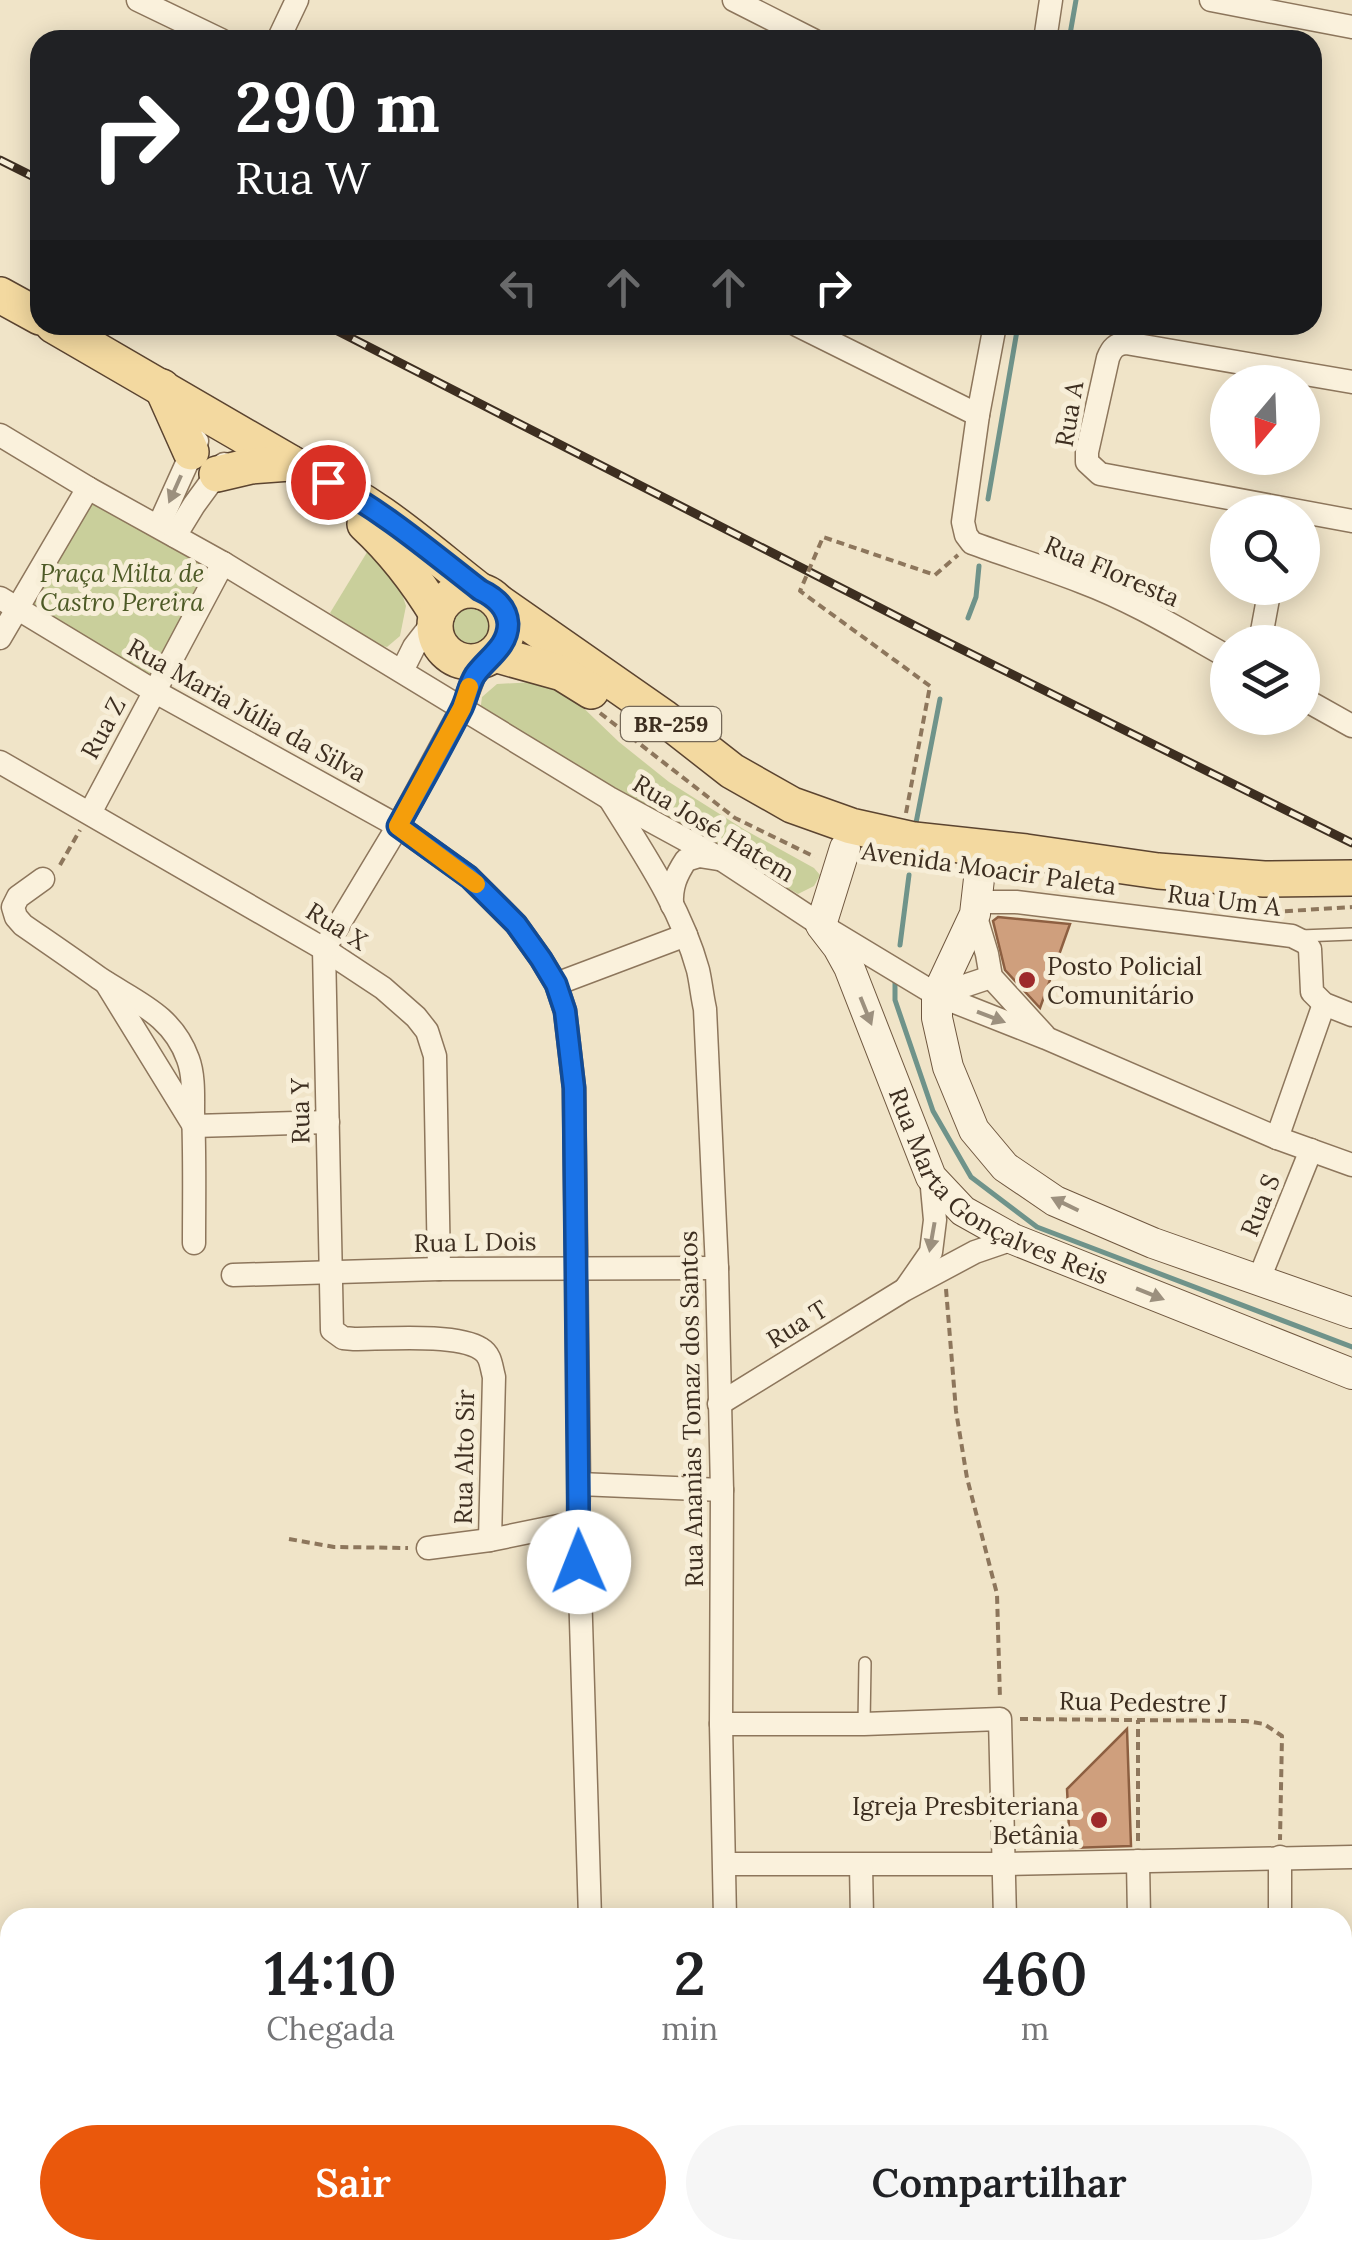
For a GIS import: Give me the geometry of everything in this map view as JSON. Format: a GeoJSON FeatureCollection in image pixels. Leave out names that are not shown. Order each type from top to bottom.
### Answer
{"type":"FeatureCollection","features":[{"type":"Feature","properties":{"kind":"main road"},"geometry":{"type":"LineString","coordinates":[[0,294],[30,312]]}},
{"type":"Feature","properties":{"kind":"main road","name":"Avenida Moacir Paleta"},"geometry":{"type":"LineString","coordinates":[[70,335],[351,494],[663,717],[732,771],[792,805],[850,826],[1198,896],[1352,900]]}},
{"type":"Feature","properties":{"kind":"main road"},"geometry":{"type":"LineString","coordinates":[[162,388],[204,463],[301,469]]}},
{"type":"Feature","properties":{"kind":"main road","name":"Avenida Moacir Paleta"},"geometry":{"type":"LineString","coordinates":[[301,469],[397,558],[426,630],[435,632],[446,652],[466,662],[492,656],[562,673],[737,799],[843,858],[911,862],[978,895],[1025,864],[1246,878],[1352,878]]}},
{"type":"Feature","properties":{"kind":"main road"},"geometry":{"type":"LineString","coordinates":[[426,630],[449,597],[459,592],[490,597],[506,614],[508,625],[506,636],[492,656]]}},
{"type":"Feature","properties":{"kind":"street"},"geometry":{"type":"LineString","coordinates":[[138,0],[200,30]]}},
{"type":"Feature","properties":{"kind":"street"},"geometry":{"type":"LineString","coordinates":[[283,30],[297,0]]}},
{"type":"Feature","properties":{"kind":"street"},"geometry":{"type":"LineString","coordinates":[[734,0],[793,30]]}},
{"type":"Feature","properties":{"kind":"street"},"geometry":{"type":"LineString","coordinates":[[1048,30],[1052,0]]}},
{"type":"Feature","properties":{"kind":"street"},"geometry":{"type":"LineString","coordinates":[[1212,0],[1352,27]]}},
{"type":"Feature","properties":{"kind":"street"},"geometry":{"type":"LineString","coordinates":[[817,335],[978,414]]}},
{"type":"Feature","properties":{"kind":"street"},"geometry":{"type":"LineString","coordinates":[[972,542],[963,522],[993,335]]}},
{"type":"Feature","properties":{"kind":"street","name":"Rua A"},"geometry":{"type":"LineString","coordinates":[[1352,382],[1119,344],[1108,358],[1087,462],[1100,474],[1352,521]]}},
{"type":"Feature","properties":{"kind":"street"},"geometry":{"type":"LineString","coordinates":[[167,530],[194,505],[211,416]]}},
{"type":"Feature","properties":{"kind":"street","name":"Rua José Hatem"},"geometry":{"type":"LineString","coordinates":[[0,434],[223,563],[609,798],[721,859],[936,995],[1277,1138],[1352,1165]]}},
{"type":"Feature","properties":{"kind":"street"},"geometry":{"type":"LineString","coordinates":[[167,530],[204,463],[244,435]]}},
{"type":"Feature","properties":{"kind":"street"},"geometry":{"type":"LineString","coordinates":[[0,638],[9,604],[88,488]]}},
{"type":"Feature","properties":{"kind":"street","name":"Rua Floresta"},"geometry":{"type":"LineString","coordinates":[[972,542],[1083,582],[1210,647]]}},
{"type":"Feature","properties":{"kind":"street","name":"Rua Z"},"geometry":{"type":"LineString","coordinates":[[90,813],[223,563]]}},
{"type":"Feature","properties":{"kind":"street","name":"Rua Maria Júlia da Silva"},"geometry":{"type":"LineString","coordinates":[[9,604],[154,691],[398,826],[469,877],[516,924],[556,984],[565,1011],[574,1088],[578,1522],[590,1908]]}},
{"type":"Feature","properties":{"kind":"street"},"geometry":{"type":"LineString","coordinates":[[368,653],[390,656],[426,630]]}},
{"type":"Feature","properties":{"kind":"street"},"geometry":{"type":"LineString","coordinates":[[402,671],[426,630]]}},
{"type":"Feature","properties":{"kind":"street"},"geometry":{"type":"LineString","coordinates":[[324,948],[398,826],[462,708],[469,685],[492,656]]}},
{"type":"Feature","properties":{"kind":"street"},"geometry":{"type":"LineString","coordinates":[[1320,709],[1348,727]]}},
{"type":"Feature","properties":{"kind":"street","name":"Rua X"},"geometry":{"type":"LineString","coordinates":[[0,762],[324,948],[408,1008],[427,1031],[436,1056],[440,1269]]}},
{"type":"Feature","properties":{"kind":"street","name":"Rua Ananias Tomaz dos Santos"},"geometry":{"type":"LineString","coordinates":[[609,798],[654,871],[686,935],[705,1009],[722,1490],[725,1908]]}},
{"type":"Feature","properties":{"kind":"street"},"geometry":{"type":"LineString","coordinates":[[672,905],[676,875],[686,860],[699,856],[721,859]]}},
{"type":"Feature","properties":{"kind":"street"},"geometry":{"type":"LineString","coordinates":[[821,925],[843,858]]}},
{"type":"Feature","properties":{"kind":"street"},"geometry":{"type":"LineString","coordinates":[[51,874],[18,896],[13,907],[16,916],[23,925],[156,1013],[177,1037],[188,1059],[194,1126],[194,1243]]}},
{"type":"Feature","properties":{"kind":"street"},"geometry":{"type":"LineString","coordinates":[[936,995],[978,895]]}},
{"type":"Feature","properties":{"kind":"street","name":"Rua José Hatem"},"geometry":{"type":"LineString","coordinates":[[978,895],[991,977],[1046,1038]]}},
{"type":"Feature","properties":{"kind":"street","name":"Rua Um A"},"geometry":{"type":"LineString","coordinates":[[978,895],[1292,936],[1310,949],[1312,992],[1324,1004]]}},
{"type":"Feature","properties":{"kind":"street","name":"Rua Marta Gonçalves Reis"},"geometry":{"type":"LineString","coordinates":[[821,925],[848,966],[931,1177],[962,1211],[1013,1240],[1352,1374]]}},
{"type":"Feature","properties":{"kind":"street"},"geometry":{"type":"LineString","coordinates":[[556,984],[686,935]]}},
{"type":"Feature","properties":{"kind":"street","name":"Rua Y"},"geometry":{"type":"LineString","coordinates":[[324,948],[330,1273]]}},
{"type":"Feature","properties":{"kind":"street"},"geometry":{"type":"LineString","coordinates":[[936,995],[991,977]]}},
{"type":"Feature","properties":{"kind":"street"},"geometry":{"type":"LineString","coordinates":[[104,981],[194,1126]]}},
{"type":"Feature","properties":{"kind":"street","name":"Rua Marta Gonçalves Reis"},"geometry":{"type":"LineString","coordinates":[[936,995],[948,1066],[974,1130],[1005,1167],[1055,1200],[1153,1244],[1352,1314]]}},
{"type":"Feature","properties":{"kind":"street"},"geometry":{"type":"LineString","coordinates":[[1277,1138],[1324,1004],[1352,1015]]}},
{"type":"Feature","properties":{"kind":"street"},"geometry":{"type":"LineString","coordinates":[[194,1126],[328,1122]]}},
{"type":"Feature","properties":{"kind":"street","name":"Rua S"},"geometry":{"type":"LineString","coordinates":[[1259,1280],[1311,1150]]}},
{"type":"Feature","properties":{"kind":"street","name":"Rua T"},"geometry":{"type":"LineString","coordinates":[[904,1290],[931,1252],[935,1220],[931,1177]]}},
{"type":"Feature","properties":{"kind":"street","name":"Rua T"},"geometry":{"type":"LineString","coordinates":[[719,1404],[904,1290],[975,1252],[1013,1240]]}},
{"type":"Feature","properties":{"kind":"street","name":"Rua L Dois"},"geometry":{"type":"LineString","coordinates":[[233,1276],[440,1269],[717,1268]]}},
{"type":"Feature","properties":{"kind":"street","name":"Rua Alto Sir"},"geometry":{"type":"LineString","coordinates":[[330,1273],[332,1330],[343,1338],[449,1340],[483,1350],[490,1358],[494,1377],[490,1540]]}},
{"type":"Feature","properties":{"kind":"street"},"geometry":{"type":"LineString","coordinates":[[579,1484],[722,1490]]}},
{"type":"Feature","properties":{"kind":"street","name":"Rua Alto Sir"},"geometry":{"type":"LineString","coordinates":[[428,1548],[578,1522]]}},
{"type":"Feature","properties":{"kind":"street"},"geometry":{"type":"LineString","coordinates":[[721,1724],[1000,1719],[1005,1908]]}},
{"type":"Feature","properties":{"kind":"street"},"geometry":{"type":"LineString","coordinates":[[1280,1857],[1280,1908]]}},
{"type":"Feature","properties":{"kind":"street"},"geometry":{"type":"LineString","coordinates":[[725,1864],[1004,1864],[1352,1857]]}},
{"type":"Feature","properties":{"kind":"street"},"geometry":{"type":"LineString","coordinates":[[1138,1861],[1139,1908]]}},
{"type":"Feature","properties":{"kind":"street"},"geometry":{"type":"LineString","coordinates":[[861,1865],[862,1908]]}},
{"type":"Feature","properties":{"kind":"lane"},"geometry":{"type":"LineString","coordinates":[[1292,936],[1352,934]]}},
{"type":"Feature","properties":{"kind":"lane"},"geometry":{"type":"LineString","coordinates":[[864,1724],[866,1663]]}},
{"type":"Feature","properties":{"kind":"path"},"geometry":{"type":"LineString","coordinates":[[902,837],[930,686],[800,590],[823,537],[935,575],[972,542]]}},
{"type":"Feature","properties":{"kind":"path"},"geometry":{"type":"LineString","coordinates":[[593,707],[735,818],[822,860],[843,858]]}},
{"type":"Feature","properties":{"kind":"path"},"geometry":{"type":"LineString","coordinates":[[51,874],[90,813]]}},
{"type":"Feature","properties":{"kind":"path"},"geometry":{"type":"LineString","coordinates":[[944,1269],[956,1411],[967,1478],[997,1594],[1000,1719]]}},
{"type":"Feature","properties":{"kind":"path"},"geometry":{"type":"LineString","coordinates":[[289,1539],[334,1547],[428,1548]]}},
{"type":"Feature","properties":{"kind":"path"},"geometry":{"type":"LineString","coordinates":[[1138,1718],[1138,1861]]}},
{"type":"Feature","properties":{"kind":"path","name":"Rua Pedestre J"},"geometry":{"type":"LineString","coordinates":[[1000,1719],[1138,1718],[1264,1724],[1282,1736],[1280,1857]]}},
{"type":"Feature","properties":{"kind":"green space","name":"Praça Milta de Castro Pereira"},"geometry":{"type":"Polygon","coordinates":[[[88,488],[223,563],[154,691],[18,609],[88,488]]]}},
{"type":"Feature","properties":{"kind":"green space"},"geometry":{"type":"Polygon","coordinates":[[[372,544],[394,570],[406,606],[400,636],[387,647],[371,643],[330,613],[372,544]]]}},
{"type":"Feature","properties":{"kind":"green space"},"geometry":{"type":"Polygon","coordinates":[[[477,596],[502,625],[494,645],[475,657],[452,650],[441,628],[443,615],[451,604],[477,596]]]}},
{"type":"Feature","properties":{"kind":"green space"},"geometry":{"type":"Polygon","coordinates":[[[536,682],[572,697],[669,782],[814,868],[820,875],[814,886],[798,894],[480,712],[482,697],[497,684],[536,682]]]}},
{"type":"Feature","properties":{"kind":"building","name":"Posto Policial Comunitário"},"geometry":{"type":"Polygon","coordinates":[[[998,917],[1070,924],[1040,1008],[1005,970],[993,921],[998,917]]]}},
{"type":"Feature","properties":{"kind":"building","name":"Igreja Presbiteriana Betânia"},"geometry":{"type":"Polygon","coordinates":[[[1127,1729],[1131,1846],[1070,1848],[1067,1789],[1127,1729]]]}},
{"type":"Feature","properties":{"kind":"waterway"},"geometry":{"type":"LineString","coordinates":[[1071,30],[1076,0]]}},
{"type":"Feature","properties":{"kind":"waterway"},"geometry":{"type":"LineString","coordinates":[[988,499],[1016,335]]}},
{"type":"Feature","properties":{"kind":"waterway"},"geometry":{"type":"LineString","coordinates":[[968,618],[976,597],[979,566]]}},
{"type":"Feature","properties":{"kind":"waterway"},"geometry":{"type":"LineString","coordinates":[[916,823],[940,699]]}},
{"type":"Feature","properties":{"kind":"waterway"},"geometry":{"type":"LineString","coordinates":[[900,945],[909,875]]}},
{"type":"Feature","properties":{"kind":"waterway"},"geometry":{"type":"LineString","coordinates":[[895,979],[895,1000],[933,1111],[971,1177],[1037,1227],[1352,1347]]}},
{"type":"Feature","properties":{"kind":"railway"},"geometry":{"type":"LineString","coordinates":[[0,160],[30,175]]}},
{"type":"Feature","properties":{"kind":"railway"},"geometry":{"type":"LineString","coordinates":[[346,335],[933,635],[1352,843]]}},
{"type":"Feature","properties":{"kind":"slow traffic"},"geometry":{"type":"LineString","coordinates":[[469,687],[462,708],[398,826],[476,884]]}},
{"type":"Feature","properties":{"kind":"place","name":"Posto Policial Comunitário"},"geometry":{"type":"Point","coordinates":[1027,980]}},
{"type":"Feature","properties":{"kind":"place","name":"Igreja Presbiteriana Betânia"},"geometry":{"type":"Point","coordinates":[1099,1820]}},
{"type":"Feature","properties":{"kind":"route"},"geometry":{"type":"LineString","coordinates":[[328,482],[351,494],[492,596],[506,614],[508,625],[502,646],[474,676],[462,708],[398,826],[469,877],[516,924],[556,984],[565,1011],[574,1088],[579,1562]]}}]}
